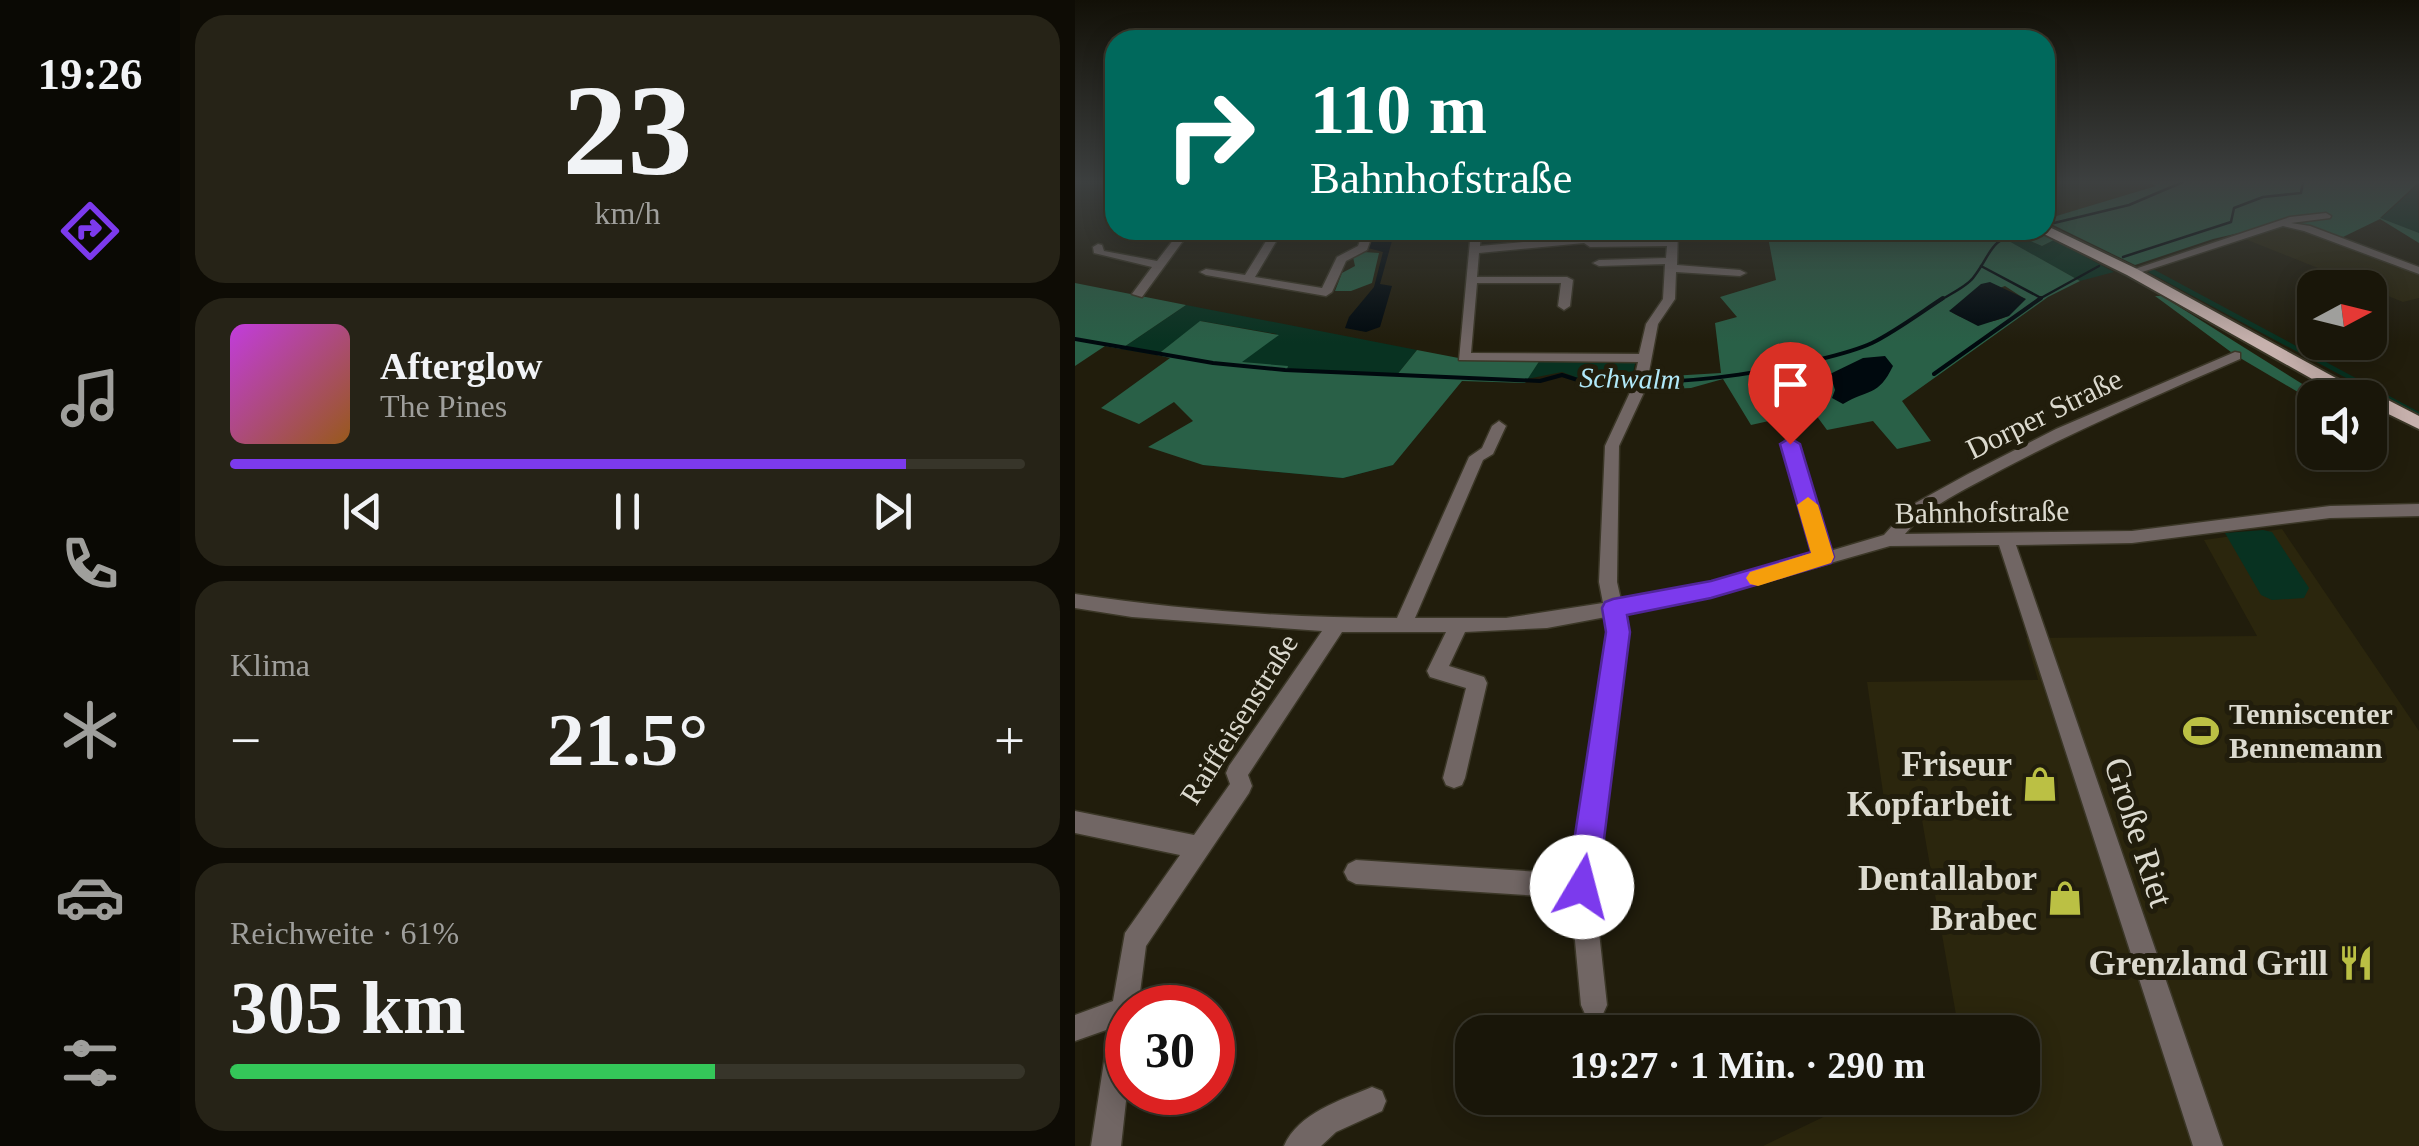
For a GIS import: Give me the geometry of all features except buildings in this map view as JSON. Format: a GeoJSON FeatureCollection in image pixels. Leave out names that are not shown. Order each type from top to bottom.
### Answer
{"type":"FeatureCollection","features":[{"type":"Feature","properties":{"kind":"main road"},"geometry":{"type":"LineString","coordinates":[[2060,235],[2419,424]]}},
{"type":"Feature","properties":{"kind":"main road"},"geometry":{"type":"LineString","coordinates":[[2306,365],[2330,380]]}},
{"type":"Feature","properties":{"kind":"main road"},"geometry":{"type":"LineString","coordinates":[[2387,413],[2419,431]]}},
{"type":"Feature","properties":{"kind":"main road"},"geometry":{"type":"LineString","coordinates":[[2387,418],[2419,442]]}},
{"type":"Feature","properties":{"kind":"street"},"geometry":{"type":"LineString","coordinates":[[2132,272],[2243,235]]}},
{"type":"Feature","properties":{"kind":"street"},"geometry":{"type":"LineString","coordinates":[[2325,235],[2419,271]]}},
{"type":"Feature","properties":{"kind":"street"},"geometry":{"type":"LineString","coordinates":[[1138,294],[1178,240]]}},
{"type":"Feature","properties":{"kind":"street"},"geometry":{"type":"LineString","coordinates":[[1249,278],[1271,240]]}},
{"type":"Feature","properties":{"kind":"street"},"geometry":{"type":"LineString","coordinates":[[1206,272],[1326,292],[1341,259],[1363,248],[1366,240]]}},
{"type":"Feature","properties":{"kind":"street"},"geometry":{"type":"LineString","coordinates":[[1476,240],[1464,357],[1645,358]]}},
{"type":"Feature","properties":{"kind":"street"},"geometry":{"type":"LineString","coordinates":[[1475,250],[1550,240]]}},
{"type":"Feature","properties":{"kind":"street"},"geometry":{"type":"LineString","coordinates":[[1589,240],[1590,244],[1637,240]]}},
{"type":"Feature","properties":{"kind":"street"},"geometry":{"type":"LineString","coordinates":[[1593,1005],[1582,887],[1618,632],[1609,582],[1613,446],[1640,383],[1652,324],[1669,299],[1673,240]]}},
{"type":"Feature","properties":{"kind":"street"},"geometry":{"type":"LineString","coordinates":[[1098,247],[1099,253],[1159,265]]}},
{"type":"Feature","properties":{"kind":"street"},"geometry":{"type":"LineString","coordinates":[[1599,262],[1739,273]]}},
{"type":"Feature","properties":{"kind":"street"},"geometry":{"type":"LineString","coordinates":[[1473,280],[1567,280],[1564,306]]}},
{"type":"Feature","properties":{"kind":"street","name":"Dorper Straße"},"geometry":{"type":"LineString","coordinates":[[1889,540],[1915,510],[2061,432],[2235,356]]}},
{"type":"Feature","properties":{"kind":"street"},"geometry":{"type":"LineString","coordinates":[[1483,454],[1499,426]]}},
{"type":"Feature","properties":{"kind":"street"},"geometry":{"type":"LineString","coordinates":[[1790,444],[1823,557]]}},
{"type":"Feature","properties":{"kind":"street"},"geometry":{"type":"LineString","coordinates":[[1402,626],[1477,457],[1503,454]]}},
{"type":"Feature","properties":{"kind":"street","name":"Bahnhofstraße"},"geometry":{"type":"LineString","coordinates":[[1075,602],[1147,612],[1337,625],[1459,626],[1547,620],[1711,590],[1889,540],[2132,537],[2330,512],[2419,510]]}},
{"type":"Feature","properties":{"kind":"street","name":"Große Riet"},"geometry":{"type":"LineString","coordinates":[[2006,539],[2208,1146]]}},
{"type":"Feature","properties":{"kind":"street","name":"Raiffeisenstraße"},"geometry":{"type":"LineString","coordinates":[[1128,985],[1134,942],[1241,786],[1237,773],[1337,625]]}},
{"type":"Feature","properties":{"kind":"street"},"geometry":{"type":"LineString","coordinates":[[1453,778],[1477,684],[1437,671],[1459,626]]}},
{"type":"Feature","properties":{"kind":"street","name":"Raiffeisenstraße"},"geometry":{"type":"LineString","coordinates":[[1075,822],[1196,848]]}},
{"type":"Feature","properties":{"kind":"street"},"geometry":{"type":"LineString","coordinates":[[1356,872],[1582,887]]}},
{"type":"Feature","properties":{"kind":"street"},"geometry":{"type":"LineString","coordinates":[[1075,1028],[1105,1017]]}},
{"type":"Feature","properties":{"kind":"street"},"geometry":{"type":"LineString","coordinates":[[1299,1146],[1327,1122],[1372,1102]]}},
{"type":"Feature","properties":{"kind":"street","name":"Raiffeisenstraße"},"geometry":{"type":"LineString","coordinates":[[1107,1146],[1111,1115]]}},
{"type":"Feature","properties":{"kind":"shaded area"},"geometry":{"type":"Polygon","coordinates":[[[2325,235],[2419,272],[2419,298],[2403,302],[2387,296],[2387,270],[2323,270],[2240,237],[2325,235]]]}},
{"type":"Feature","properties":{"kind":"shaded area"},"geometry":{"type":"Polygon","coordinates":[[[1372,240],[1392,240],[1380,284],[1392,286],[1380,327],[1366,332],[1345,328],[1349,317],[1374,287],[1383,252],[1368,248],[1372,240]]]}},
{"type":"Feature","properties":{"kind":"shaded area"},"geometry":{"type":"Polygon","coordinates":[[[1990,282],[2026,299],[2009,316],[1978,326],[1949,311],[1981,284],[1990,282]]]}},
{"type":"Feature","properties":{"kind":"shaded area"},"geometry":{"type":"Polygon","coordinates":[[[1885,356],[1893,366],[1877,388],[1843,404],[1832,398],[1835,390],[1830,374],[1863,358],[1885,356]]]}},
{"type":"Feature","properties":{"kind":"shaded area"},"geometry":{"type":"Polygon","coordinates":[[[2282,529],[2419,731],[2419,1146],[1763,1146],[1828,1115],[2040,1115],[2040,1015],[1956,1015],[1922,820],[1887,820],[1867,682],[2038,680],[2026,638],[2257,636],[2204,540],[2282,529]]]}},
{"type":"Feature","properties":{"kind":"green space"},"geometry":{"type":"Polygon","coordinates":[[[2075,235],[2228,235],[2213,239],[2135,265],[2075,235]]]}},
{"type":"Feature","properties":{"kind":"green space"},"geometry":{"type":"Polygon","coordinates":[[[1769,240],[2007,240],[2080,281],[2048,297],[1902,401],[1931,441],[1897,449],[1873,421],[1827,430],[1813,411],[1751,425],[1723,379],[1691,388],[1648,390],[1653,377],[1721,373],[1715,323],[1737,317],[1720,297],[1776,280],[1769,240]],[[2005,286],[1963,301],[1950,311],[1964,319],[1985,322],[2008,316],[1985,307],[1988,302],[2004,306],[2025,299],[2005,286]]]}},
{"type":"Feature","properties":{"kind":"green space"},"geometry":{"type":"Polygon","coordinates":[[[2006,240],[2028,240],[2042,246],[2054,240],[2114,272],[2080,281],[2006,240]]]}},
{"type":"Feature","properties":{"kind":"green space"},"geometry":{"type":"Polygon","coordinates":[[[2028,240],[2054,240],[2042,246],[2028,240]]]}},
{"type":"Feature","properties":{"kind":"green space"},"geometry":{"type":"Polygon","coordinates":[[[1363,252],[1379,253],[1372,283],[1351,291],[1335,291],[1342,273],[1355,266],[1353,257],[1363,252]]]}},
{"type":"Feature","properties":{"kind":"green space"},"geometry":{"type":"Polygon","coordinates":[[[2153,269],[2297,346],[2297,352],[2148,272],[2153,269]]]}},
{"type":"Feature","properties":{"kind":"green space"},"geometry":{"type":"Polygon","coordinates":[[[1075,283],[1186,305],[1121,349],[1105,346],[1075,366],[1075,283]]]}},
{"type":"Feature","properties":{"kind":"green space"},"geometry":{"type":"Polygon","coordinates":[[[2155,296],[2162,296],[2297,381],[2297,391],[2235,355],[2155,296]]]}},
{"type":"Feature","properties":{"kind":"green space"},"geometry":{"type":"Polygon","coordinates":[[[1186,305],[1417,350],[1397,375],[1393,465],[1343,478],[1203,465],[1288,367],[1241,362],[1277,334],[1201,321],[1157,355],[1121,349],[1186,305]]]}},
{"type":"Feature","properties":{"kind":"green space"},"geometry":{"type":"Polygon","coordinates":[[[1200,321],[1279,335],[1242,362],[1288,366],[1287,370],[1396,376],[1417,350],[1469,360],[1540,360],[1525,383],[1462,381],[1393,465],[1343,478],[1203,465],[1148,447],[1193,421],[1174,402],[1139,424],[1101,408],[1170,358],[1157,355],[1200,321]]]}},
{"type":"Feature","properties":{"kind":"green space"},"geometry":{"type":"Polygon","coordinates":[[[1540,360],[1636,360],[1631,381],[1607,372],[1583,380],[1562,372],[1527,379],[1540,360]]]}},
{"type":"Feature","properties":{"kind":"green space"},"geometry":{"type":"Polygon","coordinates":[[[2312,360],[2322,360],[2359,380],[2350,380],[2312,360]]]}},
{"type":"Feature","properties":{"kind":"green space"},"geometry":{"type":"Polygon","coordinates":[[[2387,395],[2419,412],[2419,417],[2387,400],[2387,395]]]}},
{"type":"Feature","properties":{"kind":"green space"},"geometry":{"type":"Polygon","coordinates":[[[2272,532],[2309,588],[2304,598],[2272,600],[2261,595],[2225,533],[2272,532]]]}},
{"type":"Feature","properties":{"kind":"waterway"},"geometry":{"type":"LineString","coordinates":[[2123,257],[2189,235]]}},
{"type":"Feature","properties":{"kind":"waterway","name":"Schwalm"},"geometry":{"type":"LineString","coordinates":[[1982,266],[2002,240]]}},
{"type":"Feature","properties":{"kind":"waterway","name":"Schwalm"},"geometry":{"type":"LineString","coordinates":[[1939,301],[1970,281],[1982,266]]}},
{"type":"Feature","properties":{"kind":"waterway"},"geometry":{"type":"LineString","coordinates":[[1982,266],[2041,298]]}},
{"type":"Feature","properties":{"kind":"waterway"},"geometry":{"type":"LineString","coordinates":[[2041,298],[2099,266]]}},
{"type":"Feature","properties":{"kind":"waterway","name":"Schwalm"},"geometry":{"type":"LineString","coordinates":[[1075,339],[1213,363],[1285,370],[1540,381],[1562,375],[1584,382],[1609,374],[1630,380],[1661,381],[1739,375],[1849,351],[1881,338],[1943,298]]}},
{"type":"Feature","properties":{"kind":"waterway"},"geometry":{"type":"LineString","coordinates":[[1934,374],[2041,298]]}},
{"type":"Feature","properties":{"kind":"waterway"},"geometry":{"type":"LineString","coordinates":[[2037,301],[2041,298]]}},
{"type":"Feature","properties":{"kind":"slow traffic"},"geometry":{"type":"LineString","coordinates":[[1758,578],[1823,557],[1808,505]]}},
{"type":"Feature","properties":{"kind":"place","name":"Tenniscenter Bennemann"},"geometry":{"type":"Point","coordinates":[2201,731]}},
{"type":"Feature","properties":{"kind":"place","name":"Friseur Kopfarbeit"},"geometry":{"type":"Point","coordinates":[2040,784]}},
{"type":"Feature","properties":{"kind":"place","name":"Dentallabor Brabec"},"geometry":{"type":"Point","coordinates":[2065,898]}},
{"type":"Feature","properties":{"kind":"place","name":"Grenzland Grill"},"geometry":{"type":"Point","coordinates":[2356,963]}},
{"type":"Feature","properties":{"kind":"route"},"geometry":{"type":"LineString","coordinates":[[1582,887],[1618,632],[1613,608],[1711,590],[1823,557],[1790,444]]}}]}
